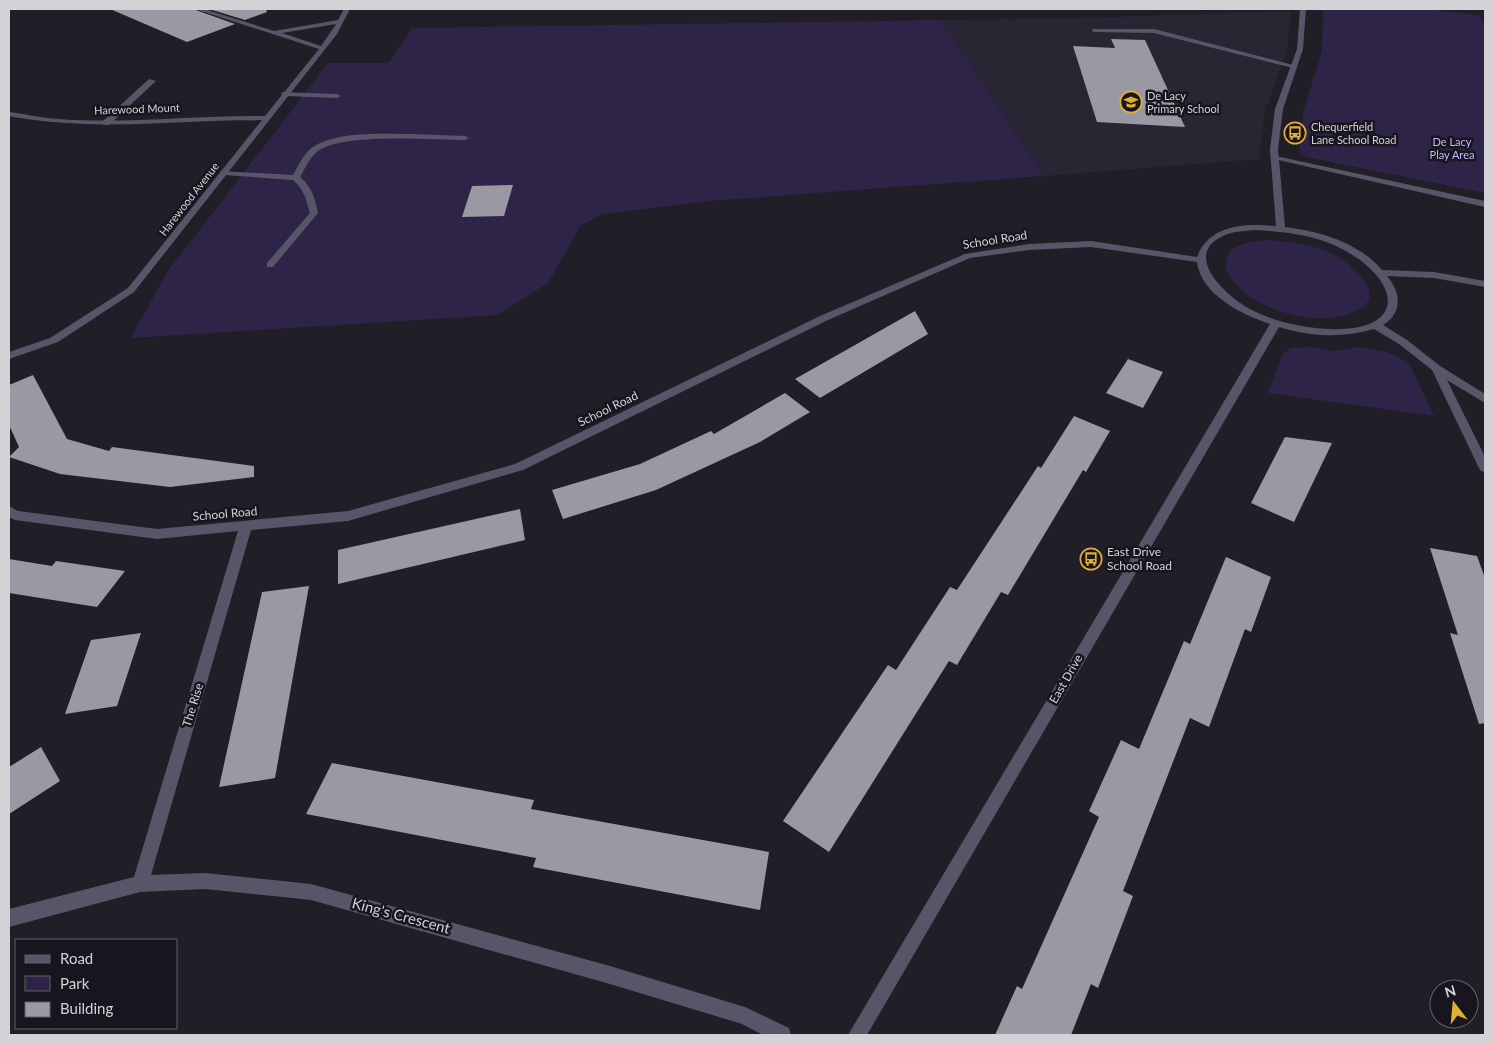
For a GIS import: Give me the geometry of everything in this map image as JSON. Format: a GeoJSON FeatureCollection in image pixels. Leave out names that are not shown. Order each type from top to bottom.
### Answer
{"type":"FeatureCollection","features":[{"type":"Feature","properties":{"kind":"street"},"geometry":{"type":"LineString","coordinates":[[198,9],[269,33],[322,48]]}},
{"type":"Feature","properties":{"kind":"street","name":"Harewood Avenue"},"geometry":{"type":"LineString","coordinates":[[9,356],[54,340],[131,290],[335,33],[347,9]]}},
{"type":"Feature","properties":{"kind":"street"},"geometry":{"type":"LineString","coordinates":[[1281,228],[1274,157],[1279,109],[1300,49],[1303,9]]}},
{"type":"Feature","properties":{"kind":"street"},"geometry":{"type":"LineString","coordinates":[[269,33],[314,28],[341,21]]}},
{"type":"Feature","properties":{"kind":"street"},"geometry":{"type":"LineString","coordinates":[[1094,30],[1154,31],[1293,66]]}},
{"type":"Feature","properties":{"kind":"street"},"geometry":{"type":"LineString","coordinates":[[106,123],[152,81]]}},
{"type":"Feature","properties":{"kind":"street"},"geometry":{"type":"LineString","coordinates":[[285,94],[337,96]]}},
{"type":"Feature","properties":{"kind":"street","name":"Harewood Mount"},"geometry":{"type":"LineString","coordinates":[[9,114],[54,121],[106,123],[206,118],[267,118]]}},
{"type":"Feature","properties":{"kind":"street"},"geometry":{"type":"LineString","coordinates":[[295,178],[314,150],[323,144],[347,138],[465,138]]}},
{"type":"Feature","properties":{"kind":"street"},"geometry":{"type":"LineString","coordinates":[[1274,157],[1485,204]]}},
{"type":"Feature","properties":{"kind":"street"},"geometry":{"type":"LineString","coordinates":[[224,174],[295,178],[304,185],[310,196],[314,213],[270,265]]}},
{"type":"Feature","properties":{"kind":"street"},"geometry":{"type":"LineString","coordinates":[[1255,227],[1281,228],[1304,232],[1349,249],[1367,260],[1382,274],[1391,288],[1394,301],[1390,314],[1376,325],[1351,332],[1315,332],[1276,323],[1245,310],[1221,294],[1206,277],[1200,260],[1204,247],[1215,237],[1232,230],[1255,227]]}},
{"type":"Feature","properties":{"kind":"street","name":"School Road"},"geometry":{"type":"LineString","coordinates":[[9,511],[15,515],[157,534],[348,516],[519,467],[824,318],[968,256],[1030,247],[1091,244],[1200,260]]}},
{"type":"Feature","properties":{"kind":"street"},"geometry":{"type":"LineString","coordinates":[[1382,274],[1416,272],[1455,276],[1485,284]]}},
{"type":"Feature","properties":{"kind":"street","name":"East Drive"},"geometry":{"type":"LineString","coordinates":[[857,1035],[1276,323]]}},
{"type":"Feature","properties":{"kind":"street"},"geometry":{"type":"LineString","coordinates":[[1376,325],[1403,342],[1436,368],[1485,398]]}},
{"type":"Feature","properties":{"kind":"street"},"geometry":{"type":"LineString","coordinates":[[1436,368],[1485,468]]}},
{"type":"Feature","properties":{"kind":"street","name":"The Rise"},"geometry":{"type":"LineString","coordinates":[[140,884],[246,526]]}},
{"type":"Feature","properties":{"kind":"street","name":"King's Crescent"},"geometry":{"type":"LineString","coordinates":[[9,918],[140,884],[205,881],[311,892],[600,973],[744,1016],[782,1035]]}},
{"type":"Feature","properties":{"kind":"shaded area","name":"De Lacy Primary School"},"geometry":{"type":"Polygon","coordinates":[[[1291,11],[1287,51],[1265,111],[1259,159],[1044,176],[941,20],[1084,18],[1291,11]]]}},
{"type":"Feature","properties":{"kind":"green space","name":"De Lacy Play Area"},"geometry":{"type":"Polygon","coordinates":[[[1323,9],[1425,9],[1479,15],[1485,25],[1485,193],[1306,157],[1299,152],[1303,112],[1322,51],[1323,9]]]}},
{"type":"Feature","properties":{"kind":"green space"},"geometry":{"type":"Polygon","coordinates":[[[941,20],[1044,176],[710,201],[603,214],[581,225],[548,283],[498,315],[131,338],[167,272],[328,63],[389,63],[412,28],[941,20]]]}},
{"type":"Feature","properties":{"kind":"green space"},"geometry":{"type":"Polygon","coordinates":[[[1266,240],[1290,242],[1313,247],[1324,250],[1345,261],[1366,282],[1370,293],[1368,302],[1361,308],[1338,317],[1312,318],[1281,312],[1252,298],[1243,292],[1231,279],[1227,273],[1226,262],[1229,253],[1238,246],[1249,242],[1266,240]]]}},
{"type":"Feature","properties":{"kind":"green space"},"geometry":{"type":"Polygon","coordinates":[[[1309,347],[1334,351],[1357,347],[1372,349],[1387,352],[1404,360],[1410,365],[1434,416],[1268,393],[1283,354],[1291,348],[1309,347]]]}},
{"type":"Feature","properties":{"kind":"building"},"geometry":{"type":"Polygon","coordinates":[[[110,9],[193,9],[235,24],[187,42],[110,9]]]}},
{"type":"Feature","properties":{"kind":"building"},"geometry":{"type":"Polygon","coordinates":[[[209,9],[266,9],[267,12],[245,20],[209,9]]]}},
{"type":"Feature","properties":{"kind":"building"},"geometry":{"type":"Polygon","coordinates":[[[1111,39],[1145,40],[1185,127],[1097,122],[1073,46],[1115,48],[1111,39]]]}},
{"type":"Feature","properties":{"kind":"building"},"geometry":{"type":"Polygon","coordinates":[[[513,185],[504,216],[462,217],[472,186],[513,185]]]}},
{"type":"Feature","properties":{"kind":"building"},"geometry":{"type":"Polygon","coordinates":[[[915,311],[928,334],[820,398],[795,379],[915,311]]]}},
{"type":"Feature","properties":{"kind":"building"},"geometry":{"type":"Polygon","coordinates":[[[1128,359],[1163,372],[1143,408],[1106,393],[1128,359]]]}},
{"type":"Feature","properties":{"kind":"building"},"geometry":{"type":"Polygon","coordinates":[[[33,375],[67,439],[109,451],[112,447],[254,466],[254,477],[170,487],[60,474],[9,457],[19,447],[9,425],[9,385],[33,375]]]}},
{"type":"Feature","properties":{"kind":"building"},"geometry":{"type":"Polygon","coordinates":[[[785,393],[810,412],[760,442],[656,490],[563,519],[552,490],[640,464],[711,431],[714,434],[785,393]]]}},
{"type":"Feature","properties":{"kind":"building"},"geometry":{"type":"Polygon","coordinates":[[[1074,416],[1110,431],[1086,472],[1083,470],[1008,595],[1001,592],[957,665],[949,661],[829,852],[783,821],[888,665],[896,670],[950,587],[957,590],[1038,466],[1041,468],[1074,416]]]}},
{"type":"Feature","properties":{"kind":"building"},"geometry":{"type":"Polygon","coordinates":[[[1285,437],[1332,443],[1294,522],[1251,503],[1285,437]]]}},
{"type":"Feature","properties":{"kind":"building"},"geometry":{"type":"Polygon","coordinates":[[[520,509],[525,540],[338,584],[338,550],[520,509]]]}},
{"type":"Feature","properties":{"kind":"building"},"geometry":{"type":"Polygon","coordinates":[[[1430,548],[1477,556],[1485,578],[1485,723],[1479,724],[1450,633],[1458,635],[1430,548]]]}},
{"type":"Feature","properties":{"kind":"building"},"geometry":{"type":"Polygon","coordinates":[[[1226,557],[1271,577],[1251,632],[1245,629],[1209,727],[1190,718],[1123,891],[1133,896],[1098,988],[1091,984],[1071,1035],[995,1035],[1017,986],[1022,989],[1099,817],[1089,811],[1121,740],[1139,749],[1184,641],[1190,644],[1226,557]]]}},
{"type":"Feature","properties":{"kind":"building"},"geometry":{"type":"Polygon","coordinates":[[[9,559],[52,566],[56,561],[125,571],[97,607],[9,593],[9,559]]]}},
{"type":"Feature","properties":{"kind":"building"},"geometry":{"type":"Polygon","coordinates":[[[309,586],[275,778],[219,787],[262,592],[309,586]]]}},
{"type":"Feature","properties":{"kind":"building"},"geometry":{"type":"Polygon","coordinates":[[[141,633],[117,706],[65,714],[91,640],[141,633]]]}},
{"type":"Feature","properties":{"kind":"building"},"geometry":{"type":"Polygon","coordinates":[[[41,747],[60,781],[9,814],[9,767],[41,747]]]}},
{"type":"Feature","properties":{"kind":"building"},"geometry":{"type":"Polygon","coordinates":[[[332,763],[534,800],[531,809],[769,852],[760,910],[533,867],[536,858],[306,814],[332,763]]]}},
{"type":"Feature","properties":{"kind":"place","name":"De Lacy Primary School"},"geometry":{"type":"Point","coordinates":[1131,102]}},
{"type":"Feature","properties":{"kind":"place","name":"Chequerfield Lane School Road"},"geometry":{"type":"Point","coordinates":[1295,133]}},
{"type":"Feature","properties":{"kind":"place","name":"East Drive School Road"},"geometry":{"type":"Point","coordinates":[1091,559]}}]}
